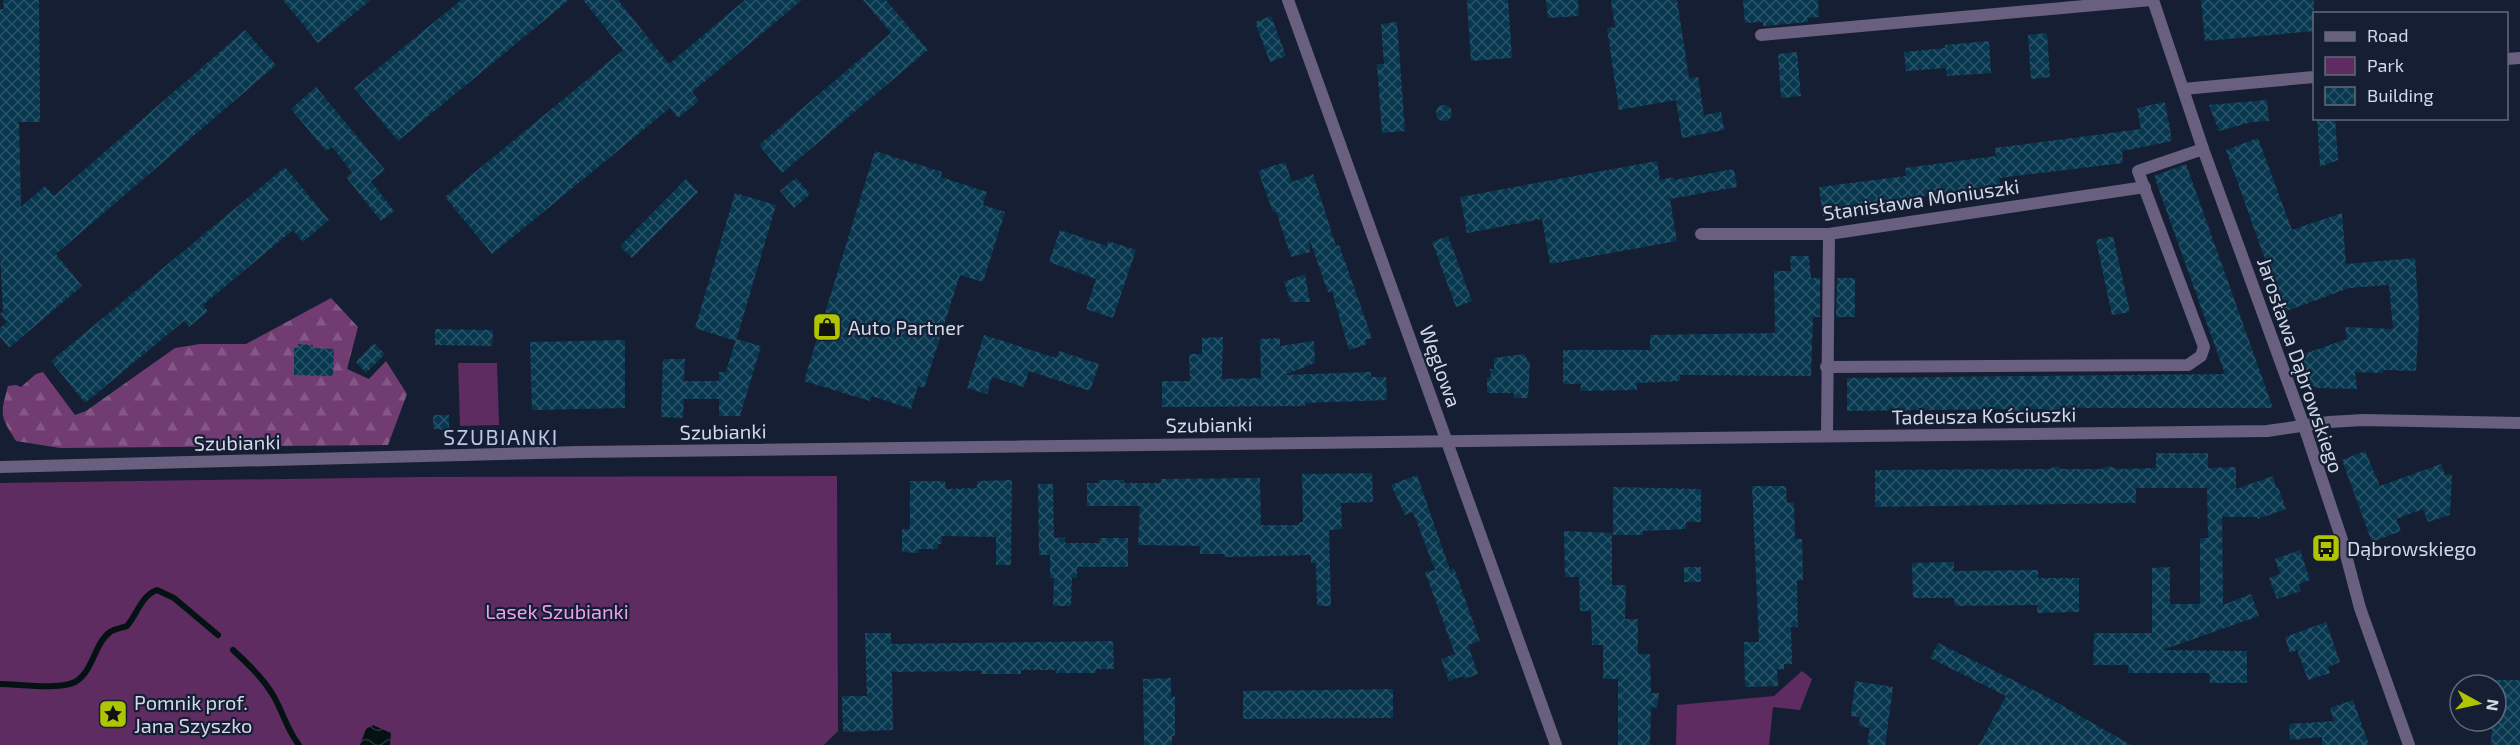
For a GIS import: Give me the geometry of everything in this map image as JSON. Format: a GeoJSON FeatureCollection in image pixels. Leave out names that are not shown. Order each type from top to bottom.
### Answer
{"type":"FeatureCollection","features":[{"type":"Feature","properties":{"kind":"street","name":"Węglowa"},"geometry":{"type":"LineString","coordinates":[[1288,0],[1556,745]]}},
{"type":"Feature","properties":{"kind":"street"},"geometry":{"type":"LineString","coordinates":[[1761,35],[2152,0]]}},
{"type":"Feature","properties":{"kind":"street","name":"Jarosława Dąbrowskiego"},"geometry":{"type":"LineString","coordinates":[[2152,0],[2203,149],[2304,426],[2342,540],[2360,608],[2409,745]]}},
{"type":"Feature","properties":{"kind":"street"},"geometry":{"type":"LineString","coordinates":[[2183,89],[2313,77]]}},
{"type":"Feature","properties":{"kind":"street"},"geometry":{"type":"LineString","coordinates":[[1826,367],[2188,365],[2201,356],[2204,347],[2139,171],[2203,149]]}},
{"type":"Feature","properties":{"kind":"street","name":"Stanisława Moniuszki"},"geometry":{"type":"LineString","coordinates":[[1701,234],[1828,234],[2145,187]]}},
{"type":"Feature","properties":{"kind":"street"},"geometry":{"type":"LineString","coordinates":[[1827,436],[1828,234]]}},
{"type":"Feature","properties":{"kind":"street","name":"Tadeusza Kościuszki"},"geometry":{"type":"LineString","coordinates":[[1448,441],[2267,431],[2363,420],[2520,423]]}},
{"type":"Feature","properties":{"kind":"street","name":"Szubianki"},"geometry":{"type":"LineString","coordinates":[[0,467],[579,452],[1448,441]]}},
{"type":"Feature","properties":{"kind":"green space"},"geometry":{"type":"Polygon","coordinates":[[[331,298],[358,327],[347,369],[369,379],[386,361],[407,394],[388,445],[60,448],[16,441],[4,420],[3,410],[8,386],[21,387],[36,374],[43,372],[75,415],[86,411],[175,348],[200,344],[246,344],[331,298]]]}},
{"type":"Feature","properties":{"kind":"green space"},"geometry":{"type":"Polygon","coordinates":[[[458,363],[497,363],[499,425],[460,426],[458,363]]]}},
{"type":"Feature","properties":{"kind":"green space","name":"Lasek Szubianki"},"geometry":{"type":"Polygon","coordinates":[[[837,476],[838,731],[824,745],[0,745],[0,483],[421,477],[837,476]]]}},
{"type":"Feature","properties":{"kind":"green space"},"geometry":{"type":"Polygon","coordinates":[[[1802,671],[1812,679],[1800,710],[1773,707],[1769,745],[1676,745],[1677,705],[1774,696],[1802,671]]]}},
{"type":"Feature","properties":{"kind":"water"},"geometry":{"type":"Polygon","coordinates":[[[373,725],[391,733],[390,745],[360,745],[366,729],[373,725]]]}},
{"type":"Feature","properties":{"kind":"building"},"geometry":{"type":"Polygon","coordinates":[[[3,0],[39,0],[40,122],[19,122],[21,207],[45,186],[54,196],[245,30],[276,65],[56,254],[82,286],[9,348],[0,337],[0,328],[7,322],[0,314],[3,311],[0,255],[0,9],[4,9],[3,0]]]}},
{"type":"Feature","properties":{"kind":"building"},"geometry":{"type":"Polygon","coordinates":[[[283,0],[371,0],[318,43],[283,0]]]}},
{"type":"Feature","properties":{"kind":"building"},"geometry":{"type":"Polygon","coordinates":[[[461,0],[569,0],[398,141],[354,88],[461,0]]]}},
{"type":"Feature","properties":{"kind":"building"},"geometry":{"type":"Polygon","coordinates":[[[583,0],[618,0],[669,64],[745,0],[802,0],[692,92],[699,101],[678,118],[670,108],[492,254],[445,197],[623,50],[583,0]]]}},
{"type":"Feature","properties":{"kind":"building"},"geometry":{"type":"Polygon","coordinates":[[[863,0],[886,0],[928,50],[782,173],[759,145],[891,33],[863,0]]]}},
{"type":"Feature","properties":{"kind":"building"},"geometry":{"type":"Polygon","coordinates":[[[1467,0],[1508,0],[1512,58],[1471,61],[1467,0]]]}},
{"type":"Feature","properties":{"kind":"building"},"geometry":{"type":"Polygon","coordinates":[[[1546,0],[1578,0],[1579,16],[1548,18],[1546,0]]]}},
{"type":"Feature","properties":{"kind":"building"},"geometry":{"type":"Polygon","coordinates":[[[1611,0],[1677,0],[1689,78],[1698,77],[1704,115],[1721,112],[1724,130],[1682,138],[1676,100],[1619,110],[1607,28],[1615,27],[1611,0]]]}},
{"type":"Feature","properties":{"kind":"building"},"geometry":{"type":"Polygon","coordinates":[[[1743,0],[1818,0],[1819,17],[1807,18],[1808,22],[1763,26],[1763,22],[1745,23],[1743,0]]]}},
{"type":"Feature","properties":{"kind":"building"},"geometry":{"type":"Polygon","coordinates":[[[2201,0],[2314,0],[2313,31],[2205,41],[2201,0]]]}},
{"type":"Feature","properties":{"kind":"building"},"geometry":{"type":"Polygon","coordinates":[[[1271,16],[1286,56],[1270,62],[1255,22],[1271,16]]]}},
{"type":"Feature","properties":{"kind":"building"},"geometry":{"type":"Polygon","coordinates":[[[1397,22],[1405,131],[1382,133],[1377,64],[1384,64],[1381,24],[1397,22]]]}},
{"type":"Feature","properties":{"kind":"building"},"geometry":{"type":"Polygon","coordinates":[[[2047,33],[2050,77],[2031,79],[2028,35],[2047,33]]]}},
{"type":"Feature","properties":{"kind":"building"},"geometry":{"type":"Polygon","coordinates":[[[1989,41],[1991,73],[1947,76],[1946,68],[1906,71],[1904,52],[1989,41]]]}},
{"type":"Feature","properties":{"kind":"building"},"geometry":{"type":"Polygon","coordinates":[[[1797,52],[1801,96],[1781,98],[1778,54],[1797,52]]]}},
{"type":"Feature","properties":{"kind":"building"},"geometry":{"type":"Polygon","coordinates":[[[316,87],[385,170],[371,181],[394,211],[381,221],[346,177],[352,172],[332,147],[326,151],[291,109],[316,87]]]}},
{"type":"Feature","properties":{"kind":"building"},"geometry":{"type":"Polygon","coordinates":[[[2267,100],[2269,121],[2252,122],[2219,131],[2209,105],[2267,100]]]}},
{"type":"Feature","properties":{"kind":"building"},"geometry":{"type":"Polygon","coordinates":[[[2165,102],[2172,141],[2122,151],[2123,163],[1999,178],[2000,186],[1909,198],[1910,205],[1823,216],[1819,187],[1906,176],[1905,168],[1996,156],[1995,148],[2141,129],[2137,108],[2165,102]]]}},
{"type":"Feature","properties":{"kind":"building"},"geometry":{"type":"Polygon","coordinates":[[[1444,105],[1450,107],[1452,113],[1450,119],[1444,121],[1438,119],[1436,113],[1438,107],[1444,105]]]}},
{"type":"Feature","properties":{"kind":"building"},"geometry":{"type":"Polygon","coordinates":[[[2317,120],[2335,120],[2338,160],[2320,167],[2317,120]]]}},
{"type":"Feature","properties":{"kind":"building"},"geometry":{"type":"Polygon","coordinates":[[[2258,138],[2292,230],[2342,213],[2346,264],[2415,258],[2419,317],[2416,371],[2355,372],[2357,389],[2316,388],[2311,384],[2301,355],[2347,339],[2345,327],[2393,329],[2389,285],[2349,288],[2284,312],[2226,150],[2258,138]]]}},
{"type":"Feature","properties":{"kind":"building"},"geometry":{"type":"Polygon","coordinates":[[[875,151],[942,172],[941,177],[987,192],[983,205],[1005,212],[983,282],[960,275],[924,388],[918,386],[911,409],[872,396],[870,401],[804,381],[875,151]]]}},
{"type":"Feature","properties":{"kind":"building"},"geometry":{"type":"Polygon","coordinates":[[[1657,161],[1660,180],[1674,177],[1674,180],[1734,169],[1737,187],[1670,199],[1677,241],[1550,264],[1542,219],[1467,233],[1460,197],[1657,161]]]}},
{"type":"Feature","properties":{"kind":"building"},"geometry":{"type":"Polygon","coordinates":[[[1285,162],[1292,182],[1313,174],[1336,246],[1339,245],[1372,338],[1365,340],[1367,344],[1349,350],[1332,292],[1328,292],[1309,238],[1310,252],[1291,257],[1276,211],[1273,212],[1258,171],[1285,162]]]}},
{"type":"Feature","properties":{"kind":"building"},"geometry":{"type":"Polygon","coordinates":[[[2186,164],[2273,408],[2063,408],[2059,412],[2021,409],[2018,413],[2012,413],[2008,409],[1847,411],[1847,378],[2225,374],[2154,176],[2186,164]]]}},
{"type":"Feature","properties":{"kind":"building"},"geometry":{"type":"Polygon","coordinates":[[[285,167],[329,220],[303,242],[293,230],[203,305],[208,311],[189,327],[184,321],[85,403],[51,361],[285,167]]]}},
{"type":"Feature","properties":{"kind":"building"},"geometry":{"type":"Polygon","coordinates":[[[796,178],[810,194],[794,208],[780,191],[796,178]]]}},
{"type":"Feature","properties":{"kind":"building"},"geometry":{"type":"Polygon","coordinates":[[[686,179],[698,192],[632,258],[620,246],[686,179]]]}},
{"type":"Feature","properties":{"kind":"building"},"geometry":{"type":"Polygon","coordinates":[[[735,193],[776,205],[736,341],[695,328],[735,193]]]}},
{"type":"Feature","properties":{"kind":"building"},"geometry":{"type":"Polygon","coordinates":[[[1060,230],[1107,246],[1108,241],[1136,250],[1113,318],[1086,309],[1096,279],[1049,262],[1060,230]]]}},
{"type":"Feature","properties":{"kind":"building"},"geometry":{"type":"Polygon","coordinates":[[[1448,236],[1472,301],[1456,307],[1432,242],[1448,236]]]}},
{"type":"Feature","properties":{"kind":"building"},"geometry":{"type":"Polygon","coordinates":[[[2113,236],[2130,312],[2112,315],[2096,240],[2113,236]]]}},
{"type":"Feature","properties":{"kind":"building"},"geometry":{"type":"Polygon","coordinates":[[[1790,256],[1809,256],[1811,278],[1820,278],[1820,317],[1813,317],[1811,376],[1680,375],[1680,381],[1637,383],[1637,390],[1580,391],[1581,384],[1563,384],[1563,350],[1650,350],[1650,335],[1775,333],[1774,271],[1791,271],[1790,256]]]}},
{"type":"Feature","properties":{"kind":"building"},"geometry":{"type":"Polygon","coordinates":[[[1305,274],[1310,302],[1291,302],[1284,282],[1305,274]]]}},
{"type":"Feature","properties":{"kind":"building"},"geometry":{"type":"Polygon","coordinates":[[[1837,278],[1855,278],[1855,317],[1836,317],[1837,278]]]}},
{"type":"Feature","properties":{"kind":"building"},"geometry":{"type":"Polygon","coordinates":[[[435,329],[493,330],[492,346],[435,345],[435,329]]]}},
{"type":"Feature","properties":{"kind":"building"},"geometry":{"type":"Polygon","coordinates":[[[984,335],[1056,358],[1059,351],[1099,364],[1090,391],[1029,371],[1024,387],[992,377],[987,394],[967,388],[984,335]]]}},
{"type":"Feature","properties":{"kind":"building"},"geometry":{"type":"Polygon","coordinates":[[[1223,337],[1222,379],[1261,378],[1260,339],[1280,338],[1280,346],[1314,341],[1315,363],[1284,375],[1371,372],[1371,377],[1386,377],[1387,400],[1305,403],[1305,406],[1162,407],[1162,381],[1190,381],[1189,354],[1202,354],[1202,338],[1223,337]]]}},
{"type":"Feature","properties":{"kind":"building"},"geometry":{"type":"Polygon","coordinates":[[[736,339],[761,346],[740,416],[719,416],[719,399],[684,399],[683,418],[661,417],[663,359],[685,359],[684,381],[719,381],[719,372],[726,372],[736,339]]]}},
{"type":"Feature","properties":{"kind":"building"},"geometry":{"type":"Polygon","coordinates":[[[625,340],[625,408],[532,410],[530,342],[625,340]]]}},
{"type":"Feature","properties":{"kind":"building"},"geometry":{"type":"Polygon","coordinates":[[[374,343],[385,354],[366,373],[356,362],[374,343]]]}},
{"type":"Feature","properties":{"kind":"building"},"geometry":{"type":"Polygon","coordinates":[[[298,344],[313,345],[313,348],[334,349],[333,376],[294,375],[294,348],[298,348],[298,344]]]}},
{"type":"Feature","properties":{"kind":"building"},"geometry":{"type":"Polygon","coordinates":[[[1524,354],[1530,363],[1528,398],[1514,398],[1514,393],[1487,393],[1487,377],[1491,377],[1490,369],[1494,369],[1494,358],[1524,354]]]}},
{"type":"Feature","properties":{"kind":"building"},"geometry":{"type":"Polygon","coordinates":[[[433,415],[449,415],[449,430],[433,429],[433,415]]]}},
{"type":"Feature","properties":{"kind":"building"},"geometry":{"type":"Polygon","coordinates":[[[2365,451],[2380,486],[2441,464],[2445,475],[2452,474],[2450,515],[2428,522],[2423,509],[2396,519],[2401,531],[2372,542],[2342,460],[2365,451]]]}},
{"type":"Feature","properties":{"kind":"building"},"geometry":{"type":"Polygon","coordinates":[[[2156,453],[2208,453],[2208,468],[2236,467],[2236,489],[2273,476],[2276,488],[2278,487],[2286,509],[2258,519],[2257,517],[2222,517],[2223,605],[2251,594],[2259,616],[2162,650],[2247,651],[2247,683],[2210,683],[2209,673],[2128,673],[2129,665],[2093,665],[2094,633],[2152,633],[2152,568],[2170,567],[2170,604],[2200,604],[2200,538],[2208,538],[2207,488],[2136,488],[2136,503],[1875,507],[1875,470],[2050,469],[2056,466],[2062,469],[2101,469],[2108,466],[2117,469],[2156,468],[2156,453]]]}},
{"type":"Feature","properties":{"kind":"building"},"geometry":{"type":"Polygon","coordinates":[[[1372,473],[1373,502],[1341,503],[1342,529],[1329,530],[1331,606],[1317,606],[1316,563],[1311,563],[1311,555],[1224,557],[1224,554],[1200,554],[1200,546],[1138,545],[1140,506],[1087,506],[1087,483],[1098,483],[1099,480],[1161,483],[1161,479],[1260,478],[1261,525],[1299,525],[1299,522],[1303,522],[1302,474],[1372,473]]]}},
{"type":"Feature","properties":{"kind":"building"},"geometry":{"type":"Polygon","coordinates":[[[1417,475],[1450,570],[1454,568],[1480,641],[1468,645],[1478,674],[1464,679],[1463,676],[1449,681],[1441,659],[1455,654],[1425,572],[1435,570],[1413,512],[1405,515],[1391,485],[1417,475]]]}},
{"type":"Feature","properties":{"kind":"building"},"geometry":{"type":"Polygon","coordinates":[[[1012,480],[1011,565],[996,565],[996,537],[942,536],[942,544],[938,544],[938,549],[919,549],[919,553],[902,552],[902,529],[910,529],[910,481],[945,481],[946,489],[977,488],[977,481],[1012,480]]]}},
{"type":"Feature","properties":{"kind":"building"},"geometry":{"type":"Polygon","coordinates":[[[1038,484],[1053,484],[1054,538],[1065,537],[1065,543],[1099,543],[1099,538],[1128,538],[1128,567],[1077,567],[1077,578],[1072,578],[1071,606],[1053,606],[1054,578],[1050,578],[1050,555],[1039,555],[1038,484]]]}},
{"type":"Feature","properties":{"kind":"building"},"geometry":{"type":"Polygon","coordinates":[[[1752,486],[1786,486],[1787,503],[1794,502],[1795,539],[1802,539],[1803,580],[1797,581],[1798,627],[1791,627],[1792,664],[1784,664],[1784,670],[1777,669],[1778,686],[1745,687],[1744,642],[1759,642],[1752,486]]]}},
{"type":"Feature","properties":{"kind":"building"},"geometry":{"type":"Polygon","coordinates":[[[1613,487],[1701,489],[1701,522],[1686,522],[1686,529],[1643,531],[1643,535],[1613,535],[1613,487]]]}},
{"type":"Feature","properties":{"kind":"building"},"geometry":{"type":"Polygon","coordinates":[[[1564,531],[1612,533],[1612,585],[1626,585],[1625,619],[1638,619],[1638,654],[1650,654],[1651,693],[1659,693],[1657,707],[1651,708],[1650,745],[1618,745],[1618,679],[1603,679],[1603,645],[1592,645],[1591,611],[1580,611],[1579,577],[1565,577],[1564,531]]]}},
{"type":"Feature","properties":{"kind":"building"},"geometry":{"type":"Polygon","coordinates":[[[2300,550],[2310,580],[2299,584],[2301,591],[2277,599],[2269,578],[2280,574],[2275,559],[2300,550]]]}},
{"type":"Feature","properties":{"kind":"building"},"geometry":{"type":"Polygon","coordinates":[[[1954,562],[1954,571],[2038,570],[2038,578],[2079,578],[2079,612],[2037,613],[2037,605],[1955,606],[1954,598],[1913,598],[1912,563],[1954,562]]]}},
{"type":"Feature","properties":{"kind":"building"},"geometry":{"type":"Polygon","coordinates":[[[1684,567],[1701,567],[1701,582],[1684,582],[1684,567]]]}},
{"type":"Feature","properties":{"kind":"building"},"geometry":{"type":"Polygon","coordinates":[[[2326,622],[2340,662],[2328,667],[2330,673],[2308,680],[2297,650],[2290,653],[2285,637],[2326,622]]]}},
{"type":"Feature","properties":{"kind":"building"},"geometry":{"type":"Polygon","coordinates":[[[865,633],[891,633],[891,644],[1113,641],[1114,669],[1096,669],[1096,673],[1056,673],[1057,670],[1021,670],[1021,674],[981,674],[982,671],[892,672],[893,730],[843,732],[842,696],[867,696],[865,633]]]}},
{"type":"Feature","properties":{"kind":"building"},"geometry":{"type":"Polygon","coordinates":[[[1938,643],[2047,697],[2131,745],[1979,745],[2006,696],[1930,658],[1938,643]]]}},
{"type":"Feature","properties":{"kind":"building"},"geometry":{"type":"Polygon","coordinates":[[[1171,678],[1171,697],[1175,696],[1175,736],[1172,736],[1172,745],[1144,745],[1143,679],[1171,678]]]}},
{"type":"Feature","properties":{"kind":"building"},"geometry":{"type":"Polygon","coordinates":[[[2508,680],[2520,680],[2520,745],[2491,745],[2492,733],[2508,733],[2508,680]]]}},
{"type":"Feature","properties":{"kind":"building"},"geometry":{"type":"Polygon","coordinates":[[[1855,681],[1893,687],[1885,745],[1867,745],[1870,728],[1859,726],[1860,717],[1851,716],[1855,681]]]}},
{"type":"Feature","properties":{"kind":"building"},"geometry":{"type":"Polygon","coordinates":[[[1393,689],[1393,718],[1243,719],[1243,691],[1393,689]]]}},
{"type":"Feature","properties":{"kind":"building"},"geometry":{"type":"Polygon","coordinates":[[[2353,700],[2369,745],[2322,745],[2322,737],[2290,740],[2289,724],[2334,721],[2330,708],[2353,700]]]}},
{"type":"Feature","properties":{"kind":"waterway"},"geometry":{"type":"LineString","coordinates":[[0,684],[59,686],[75,682],[86,672],[105,637],[112,631],[127,626],[147,596],[157,590],[174,598],[218,635]]}},
{"type":"Feature","properties":{"kind":"waterway"},"geometry":{"type":"LineString","coordinates":[[233,650],[255,671],[269,689],[299,745]]}},
{"type":"Feature","properties":{"kind":"place","name":"Auto Partner"},"geometry":{"type":"Point","coordinates":[827,327]}},
{"type":"Feature","properties":{"kind":"place","name":"Dąbrowskiego"},"geometry":{"type":"Point","coordinates":[2326,548]}},
{"type":"Feature","properties":{"kind":"place","name":"Pomnik prof. Jana Szyszko"},"geometry":{"type":"Point","coordinates":[113,714]}},
{"type":"Feature","properties":{"kind":"district","name":"SZUBIANKI"},"geometry":{"type":"Point","coordinates":[501,436]}}]}
